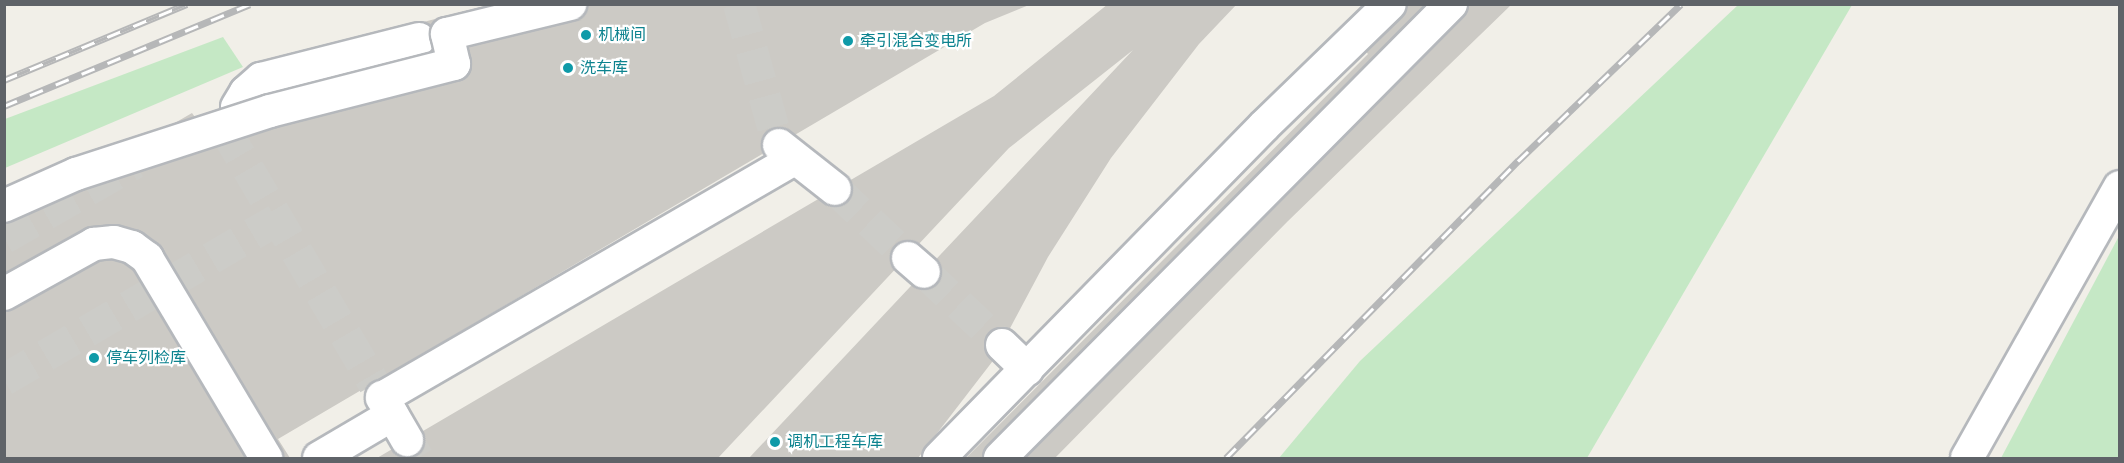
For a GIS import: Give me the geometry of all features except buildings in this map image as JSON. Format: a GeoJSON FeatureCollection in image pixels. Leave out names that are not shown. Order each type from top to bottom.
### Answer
{"type":"FeatureCollection","features":[{"type":"Feature","properties":{"kind":"street"},"geometry":{"type":"LineString","coordinates":[[4,206],[76,174],[270,111],[454,64],[447,34],[570,4]]}},
{"type":"Feature","properties":{"kind":"street"},"geometry":{"type":"LineString","coordinates":[[939,459],[1390,4]]}},
{"type":"Feature","properties":{"kind":"street"},"geometry":{"type":"LineString","coordinates":[[1000,459],[1451,4]]}},
{"type":"Feature","properties":{"kind":"street"},"geometry":{"type":"LineString","coordinates":[[237,107],[246,92],[261,79],[419,39]]}},
{"type":"Feature","properties":{"kind":"street"},"geometry":{"type":"LineString","coordinates":[[319,459],[389,409],[785,152],[818,173],[835,189]]}},
{"type":"Feature","properties":{"kind":"street"},"geometry":{"type":"LineString","coordinates":[[1968,459],[2120,187]]}},
{"type":"Feature","properties":{"kind":"street"},"geometry":{"type":"LineString","coordinates":[[4,294],[94,244],[114,242],[132,247],[147,258],[266,459]]}},
{"type":"Feature","properties":{"kind":"street"},"geometry":{"type":"LineString","coordinates":[[1002,345],[1027,369]]}},
{"type":"Feature","properties":{"kind":"green space"},"geometry":{"type":"Polygon","coordinates":[[[1738,5],[1852,5],[1587,458],[1279,458],[1360,361],[1738,5]]]}},
{"type":"Feature","properties":{"kind":"green space"},"geometry":{"type":"Polygon","coordinates":[[[223,37],[243,67],[5,168],[5,119],[223,37]]]}},
{"type":"Feature","properties":{"kind":"green space"},"geometry":{"type":"Polygon","coordinates":[[[2119,236],[2119,458],[2001,458],[2119,236]]]}},
{"type":"Feature","properties":{"kind":"tunnel"},"geometry":{"type":"LineString","coordinates":[[739,4],[778,145]]}},
{"type":"Feature","properties":{"kind":"tunnel"},"geometry":{"type":"LineString","coordinates":[[224,128],[374,384]]}},
{"type":"Feature","properties":{"kind":"tunnel"},"geometry":{"type":"LineString","coordinates":[[4,238],[135,163]]}},
{"type":"Feature","properties":{"kind":"tunnel"},"geometry":{"type":"LineString","coordinates":[[835,189],[908,258]]}},
{"type":"Feature","properties":{"kind":"tunnel"},"geometry":{"type":"LineString","coordinates":[[4,380],[277,220]]}},
{"type":"Feature","properties":{"kind":"tunnel"},"geometry":{"type":"LineString","coordinates":[[924,272],[1002,345]]}},
{"type":"Feature","properties":{"kind":"tunnel"},"geometry":{"type":"LineString","coordinates":[[407,440],[418,458]]}},
{"type":"Feature","properties":{"kind":"railway"},"geometry":{"type":"LineString","coordinates":[[4,80],[187,4]]}},
{"type":"Feature","properties":{"kind":"railway"},"geometry":{"type":"LineString","coordinates":[[4,106],[250,4]]}},
{"type":"Feature","properties":{"kind":"railway"},"geometry":{"type":"LineString","coordinates":[[1226,458],[1518,161],[1681,4]]}},
{"type":"Feature","properties":{"kind":"place","name":"机械间"},"geometry":{"type":"Point","coordinates":[586,35]}},
{"type":"Feature","properties":{"kind":"place","name":"牵引混合变电所"},"geometry":{"type":"Point","coordinates":[848,41]}},
{"type":"Feature","properties":{"kind":"place","name":"洗车库"},"geometry":{"type":"Point","coordinates":[568,68]}},
{"type":"Feature","properties":{"kind":"place","name":"停车列检库"},"geometry":{"type":"Point","coordinates":[94,358]}},
{"type":"Feature","properties":{"kind":"place","name":"调机工程车库"},"geometry":{"type":"Point","coordinates":[775,442]}}]}
